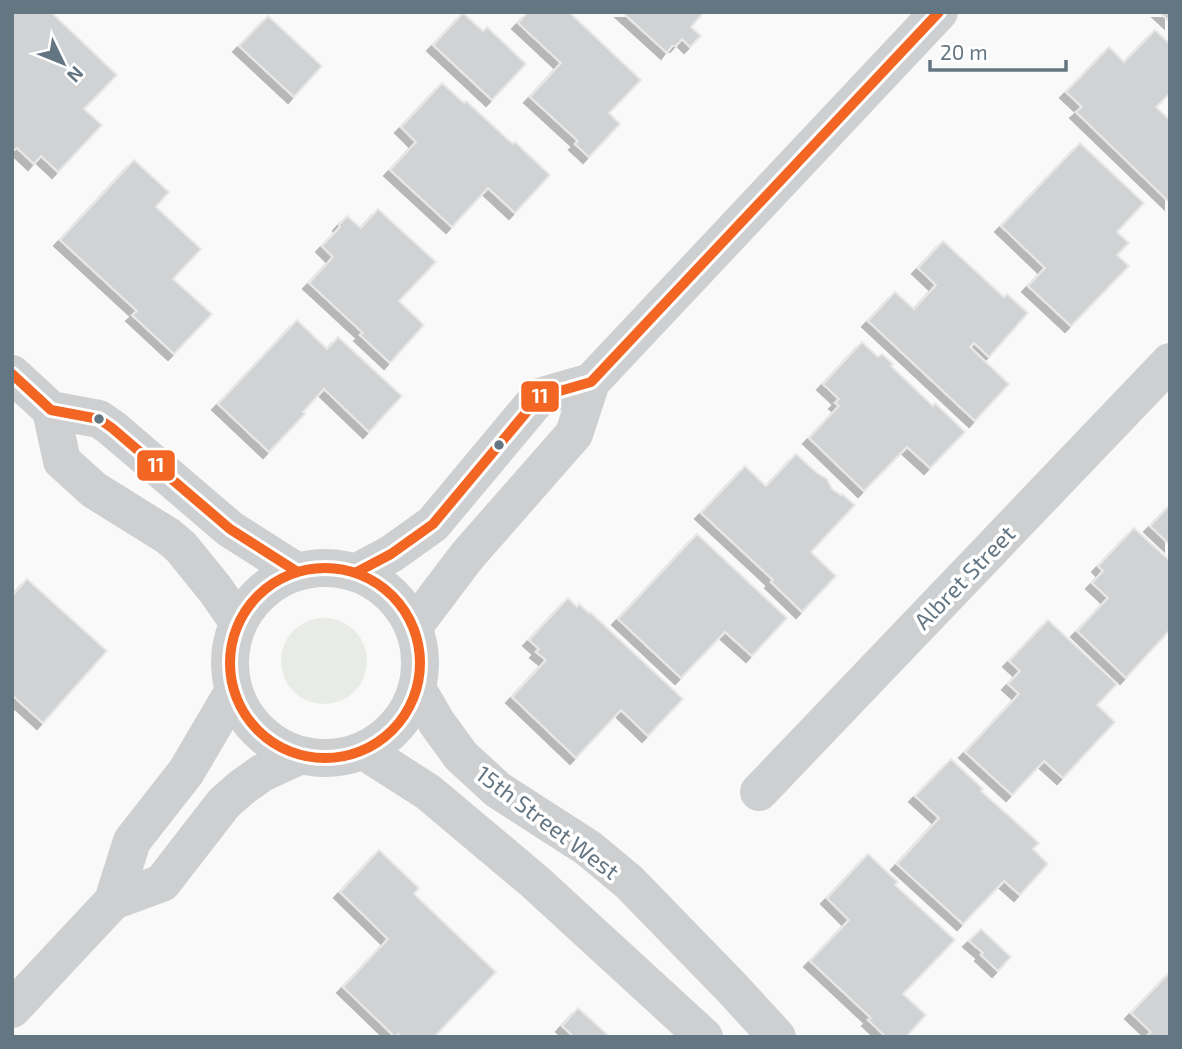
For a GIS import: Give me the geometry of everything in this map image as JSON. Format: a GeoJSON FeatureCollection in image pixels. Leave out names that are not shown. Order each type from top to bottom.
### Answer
{"type":"FeatureCollection","features":[{"type":"Feature","properties":{"kind":"street"},"geometry":{"type":"LineString","coordinates":[[414,626],[467,556],[575,434],[591,382],[939,12]]}},
{"type":"Feature","properties":{"kind":"street","name":"Albret Street"},"geometry":{"type":"LineString","coordinates":[[759,792],[1170,362]]}},
{"type":"Feature","properties":{"kind":"street"},"geometry":{"type":"LineString","coordinates":[[12,374],[51,410],[99,419],[113,428],[230,529],[296,571]]}},
{"type":"Feature","properties":{"kind":"street"},"geometry":{"type":"LineString","coordinates":[[357,572],[391,554],[433,524],[539,397],[591,382]]}},
{"type":"Feature","properties":{"kind":"street"},"geometry":{"type":"LineString","coordinates":[[51,410],[62,461],[94,490],[181,547],[238,622]]}},
{"type":"Feature","properties":{"kind":"street"},"geometry":{"type":"LineString","coordinates":[[314,568],[357,572],[377,582],[399,603],[414,626],[421,668],[417,690],[400,722],[387,736],[364,751],[320,758],[299,756],[270,743],[247,720],[233,692],[229,670],[231,642],[238,622],[272,583],[296,571],[314,568]]}},
{"type":"Feature","properties":{"kind":"street","name":"15th Street West"},"geometry":{"type":"LineString","coordinates":[[417,690],[461,755],[498,790],[588,848],[629,882],[777,1037]]}},
{"type":"Feature","properties":{"kind":"street"},"geometry":{"type":"LineString","coordinates":[[12,1009],[113,901],[132,841],[186,772],[233,692]]}},
{"type":"Feature","properties":{"kind":"street"},"geometry":{"type":"LineString","coordinates":[[364,751],[428,792],[534,881],[704,1037]]}},
{"type":"Feature","properties":{"kind":"street"},"geometry":{"type":"LineString","coordinates":[[113,901],[162,883],[224,803],[262,773],[299,756]]}},
{"type":"Feature","properties":{"kind":"shaded area"},"geometry":{"type":"Polygon","coordinates":[[[324,618],[340,622],[354,631],[363,645],[367,661],[363,677],[354,691],[340,700],[324,704],[308,700],[294,691],[285,677],[281,661],[285,645],[294,631],[308,622],[324,618]]]}},
{"type":"Feature","properties":{"kind":"building"},"geometry":{"type":"Polygon","coordinates":[[[12,12],[51,12],[117,75],[84,109],[102,125],[58,172],[41,156],[34,164],[17,148],[12,151],[12,12]]]}},
{"type":"Feature","properties":{"kind":"building"},"geometry":{"type":"Polygon","coordinates":[[[528,12],[569,12],[641,80],[609,113],[620,124],[589,157],[575,144],[578,141],[530,97],[561,63],[518,23],[528,12]]]}},
{"type":"Feature","properties":{"kind":"building"},"geometry":{"type":"Polygon","coordinates":[[[622,12],[704,12],[691,27],[701,36],[690,47],[682,39],[667,53],[622,12]]]}},
{"type":"Feature","properties":{"kind":"building"},"geometry":{"type":"Polygon","coordinates":[[[1159,12],[1170,12],[1170,22],[1159,12]]]}},
{"type":"Feature","properties":{"kind":"building"},"geometry":{"type":"Polygon","coordinates":[[[463,13],[483,31],[487,27],[526,64],[492,100],[433,45],[463,13]]]}},
{"type":"Feature","properties":{"kind":"building"},"geometry":{"type":"Polygon","coordinates":[[[268,16],[322,66],[294,97],[239,46],[268,16]]]}},
{"type":"Feature","properties":{"kind":"building"},"geometry":{"type":"Polygon","coordinates":[[[1155,30],[1170,44],[1170,93],[1156,107],[1170,120],[1170,203],[1076,112],[1082,107],[1066,92],[1109,47],[1124,62],[1155,30]]]}},
{"type":"Feature","properties":{"kind":"building"},"geometry":{"type":"Polygon","coordinates":[[[442,83],[513,144],[515,142],[550,175],[515,213],[488,188],[452,227],[390,170],[416,142],[401,127],[442,83]]]}},
{"type":"Feature","properties":{"kind":"building"},"geometry":{"type":"Polygon","coordinates":[[[1080,143],[1144,203],[1117,232],[1129,243],[1117,255],[1129,266],[1071,326],[1028,286],[1045,268],[1001,226],[1080,143]]]}},
{"type":"Feature","properties":{"kind":"building"},"geometry":{"type":"Polygon","coordinates":[[[134,160],[169,192],[156,207],[201,249],[173,279],[212,314],[174,354],[132,315],[137,311],[60,240],[134,160]]]}},
{"type":"Feature","properties":{"kind":"building"},"geometry":{"type":"Polygon","coordinates":[[[378,209],[436,262],[399,301],[424,325],[390,363],[360,335],[363,333],[309,283],[333,257],[322,246],[347,216],[361,228],[378,209]]]}},
{"type":"Feature","properties":{"kind":"building"},"geometry":{"type":"Polygon","coordinates":[[[943,241],[1004,297],[1007,294],[1028,313],[989,357],[974,343],[970,347],[1009,384],[975,421],[868,321],[895,292],[914,309],[936,285],[918,268],[943,241]]]}},
{"type":"Feature","properties":{"kind":"building"},"geometry":{"type":"Polygon","coordinates":[[[297,320],[327,349],[338,337],[402,396],[369,432],[324,389],[303,412],[305,414],[269,452],[218,404],[297,320]]]}},
{"type":"Feature","properties":{"kind":"building"},"geometry":{"type":"Polygon","coordinates":[[[862,342],[878,357],[882,354],[933,406],[935,403],[965,432],[930,468],[907,447],[864,491],[809,438],[839,406],[835,403],[839,399],[823,384],[862,342]]]}},
{"type":"Feature","properties":{"kind":"building"},"geometry":{"type":"Polygon","coordinates":[[[796,454],[827,479],[832,489],[855,505],[811,552],[836,576],[802,612],[771,582],[773,580],[701,513],[745,466],[766,486],[796,454]]]}},
{"type":"Feature","properties":{"kind":"building"},"geometry":{"type":"Polygon","coordinates":[[[1170,505],[1170,545],[1150,526],[1170,505]]]}},
{"type":"Feature","properties":{"kind":"building"},"geometry":{"type":"Polygon","coordinates":[[[1134,528],[1170,561],[1170,630],[1126,678],[1077,631],[1108,598],[1092,583],[1103,571],[1098,566],[1134,528]]]}},
{"type":"Feature","properties":{"kind":"building"},"geometry":{"type":"Polygon","coordinates":[[[697,534],[787,618],[752,656],[725,632],[681,678],[618,619],[697,534]]]}},
{"type":"Feature","properties":{"kind":"building"},"geometry":{"type":"Polygon","coordinates":[[[27,579],[107,651],[43,723],[12,695],[12,596],[27,579]]]}},
{"type":"Feature","properties":{"kind":"building"},"geometry":{"type":"Polygon","coordinates":[[[568,598],[577,607],[579,604],[590,612],[683,699],[648,736],[621,710],[576,758],[512,697],[546,660],[536,652],[539,649],[529,640],[568,598]]]}},
{"type":"Feature","properties":{"kind":"building"},"geometry":{"type":"Polygon","coordinates":[[[1048,620],[1117,684],[1097,705],[1115,722],[1063,778],[1044,761],[1012,795],[965,752],[1019,694],[1008,684],[1020,671],[1009,661],[1048,620]]]}},
{"type":"Feature","properties":{"kind":"building"},"geometry":{"type":"Polygon","coordinates":[[[951,759],[983,789],[981,791],[1039,843],[1033,849],[1048,864],[1020,895],[1004,881],[963,924],[897,864],[939,818],[915,796],[951,759]]]}},
{"type":"Feature","properties":{"kind":"building"},"geometry":{"type":"Polygon","coordinates":[[[379,850],[419,888],[414,894],[496,972],[434,1037],[401,1037],[398,1034],[395,1037],[343,987],[388,939],[340,892],[379,850]]]}},
{"type":"Feature","properties":{"kind":"building"},"geometry":{"type":"Polygon","coordinates":[[[868,854],[898,882],[895,885],[955,940],[903,994],[926,1015],[906,1037],[886,1037],[868,1020],[871,1018],[810,961],[849,920],[827,898],[868,854]]]}},
{"type":"Feature","properties":{"kind":"building"},"geometry":{"type":"Polygon","coordinates":[[[981,929],[1011,957],[998,971],[969,941],[981,929]]]}},
{"type":"Feature","properties":{"kind":"building"},"geometry":{"type":"Polygon","coordinates":[[[1170,972],[1170,1037],[1146,1037],[1151,1032],[1131,1013],[1170,972]]]}},
{"type":"Feature","properties":{"kind":"building"},"geometry":{"type":"Polygon","coordinates":[[[578,1008],[610,1037],[574,1037],[562,1026],[578,1008]]]}},
{"type":"Feature","properties":{"kind":"transit line","name":"11"},"geometry":{"type":"LineString","coordinates":[[357,572],[391,554],[433,524],[539,397],[591,382],[939,12]]}},
{"type":"Feature","properties":{"kind":"transit line","name":"11"},"geometry":{"type":"LineString","coordinates":[[12,374],[51,410],[99,419],[112,428],[230,529],[296,571]]}},
{"type":"Feature","properties":{"kind":"transit line","name":"11"},"geometry":{"type":"LineString","coordinates":[[325,568],[344,569],[362,575],[392,596],[413,626],[419,644],[420,663],[419,682],[413,700],[392,730],[362,751],[344,757],[325,758],[306,757],[288,751],[258,730],[237,700],[231,682],[230,663],[231,644],[237,626],[258,596],[288,575],[306,569],[325,568]]}}]}
